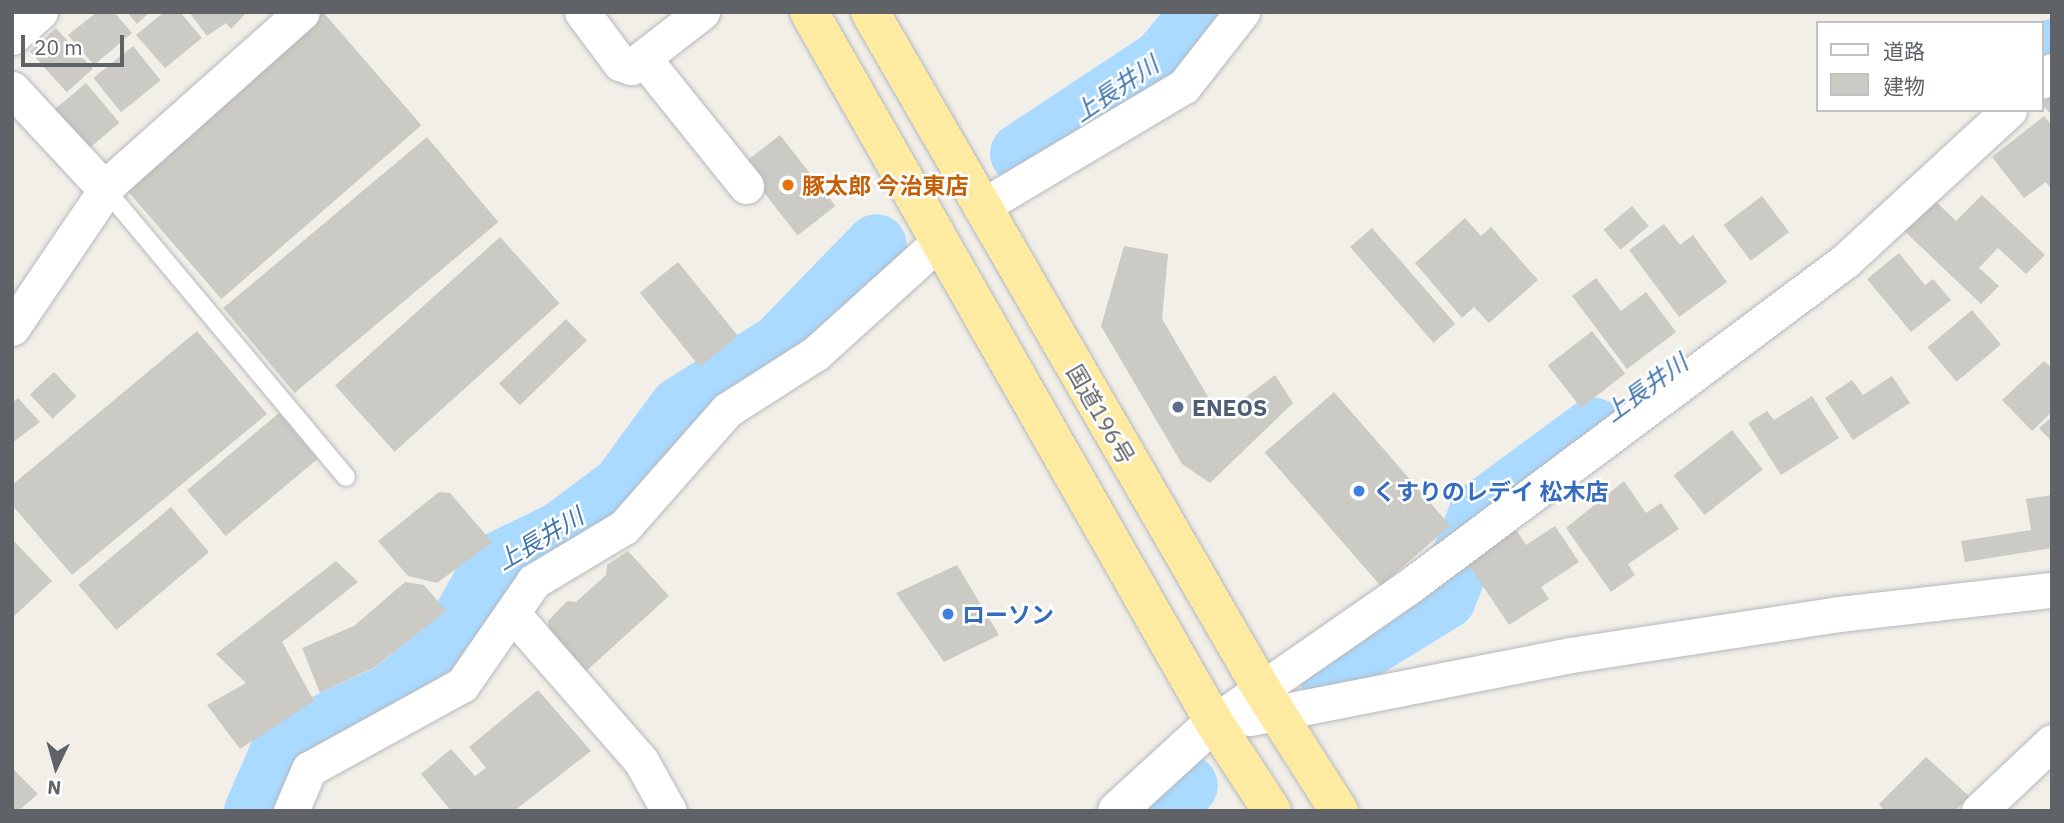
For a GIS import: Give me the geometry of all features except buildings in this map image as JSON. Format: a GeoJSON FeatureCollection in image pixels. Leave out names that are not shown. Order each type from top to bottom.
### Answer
{"type":"FeatureCollection","features":[{"type":"Feature","properties":{"kind":"highway"},"geometry":{"type":"LineString","coordinates":[[809,12],[1214,722],[1272,811]]}},
{"type":"Feature","properties":{"kind":"highway","name":"国道196号"},"geometry":{"type":"LineString","coordinates":[[870,12],[1270,701],[1339,811]]}},
{"type":"Feature","properties":{"kind":"street"},"geometry":{"type":"LineString","coordinates":[[12,37],[40,12]]}},
{"type":"Feature","properties":{"kind":"street"},"geometry":{"type":"LineString","coordinates":[[12,328],[106,190],[302,12]]}},
{"type":"Feature","properties":{"kind":"street"},"geometry":{"type":"LineString","coordinates":[[582,12],[620,64],[631,67],[702,12]]}},
{"type":"Feature","properties":{"kind":"street"},"geometry":{"type":"LineString","coordinates":[[981,207],[1184,86],[1242,12]]}},
{"type":"Feature","properties":{"kind":"street"},"geometry":{"type":"LineString","coordinates":[[643,59],[746,186]]}},
{"type":"Feature","properties":{"kind":"street"},"geometry":{"type":"LineString","coordinates":[[12,89],[106,190]]}},
{"type":"Feature","properties":{"kind":"street"},"geometry":{"type":"LineString","coordinates":[[1270,701],[1407,589],[1845,261],[2007,112]]}},
{"type":"Feature","properties":{"kind":"street"},"geometry":{"type":"LineString","coordinates":[[291,811],[309,769],[462,685],[534,581],[624,527],[727,410],[816,353],[939,242]]}},
{"type":"Feature","properties":{"kind":"street"},"geometry":{"type":"LineString","coordinates":[[1117,811],[1214,722],[1270,701],[1840,614],[2052,590]]}},
{"type":"Feature","properties":{"kind":"street"},"geometry":{"type":"LineString","coordinates":[[512,613],[641,761],[668,811]]}},
{"type":"Feature","properties":{"kind":"street"},"geometry":{"type":"LineString","coordinates":[[1979,811],[2052,742]]}},
{"type":"Feature","properties":{"kind":"lane"},"geometry":{"type":"LineString","coordinates":[[106,190],[345,477]]}},
{"type":"Feature","properties":{"kind":"waterway","name":"上長井川"},"geometry":{"type":"LineString","coordinates":[[1020,153],[1162,59],[1201,12]]}},
{"type":"Feature","properties":{"kind":"waterway","name":"上長井川"},"geometry":{"type":"LineString","coordinates":[[2043,57],[2052,49]]}},
{"type":"Feature","properties":{"kind":"waterway","name":"上長井川"},"geometry":{"type":"LineString","coordinates":[[254,811],[278,756],[316,728],[391,693],[446,648],[493,564],[561,531],[621,486],[679,407],[779,344],[876,244]]}},
{"type":"Feature","properties":{"kind":"waterway","name":"上長井川"},"geometry":{"type":"LineString","coordinates":[[1327,671],[1445,598],[1479,512],[1593,428]]}},
{"type":"Feature","properties":{"kind":"waterway","name":"上長井川"},"geometry":{"type":"LineString","coordinates":[[1159,811],[1187,785]]}},
{"type":"Feature","properties":{"kind":"place","name":"豚太郎 今治東店"},"geometry":{"type":"Point","coordinates":[788,185]}},
{"type":"Feature","properties":{"kind":"place","name":"ENEOS"},"geometry":{"type":"Point","coordinates":[1178,407]}},
{"type":"Feature","properties":{"kind":"place","name":"くすりのレデイ 松木店"},"geometry":{"type":"Point","coordinates":[1359,491]}},
{"type":"Feature","properties":{"kind":"place","name":"ローソン"},"geometry":{"type":"Point","coordinates":[948,614]}}]}
